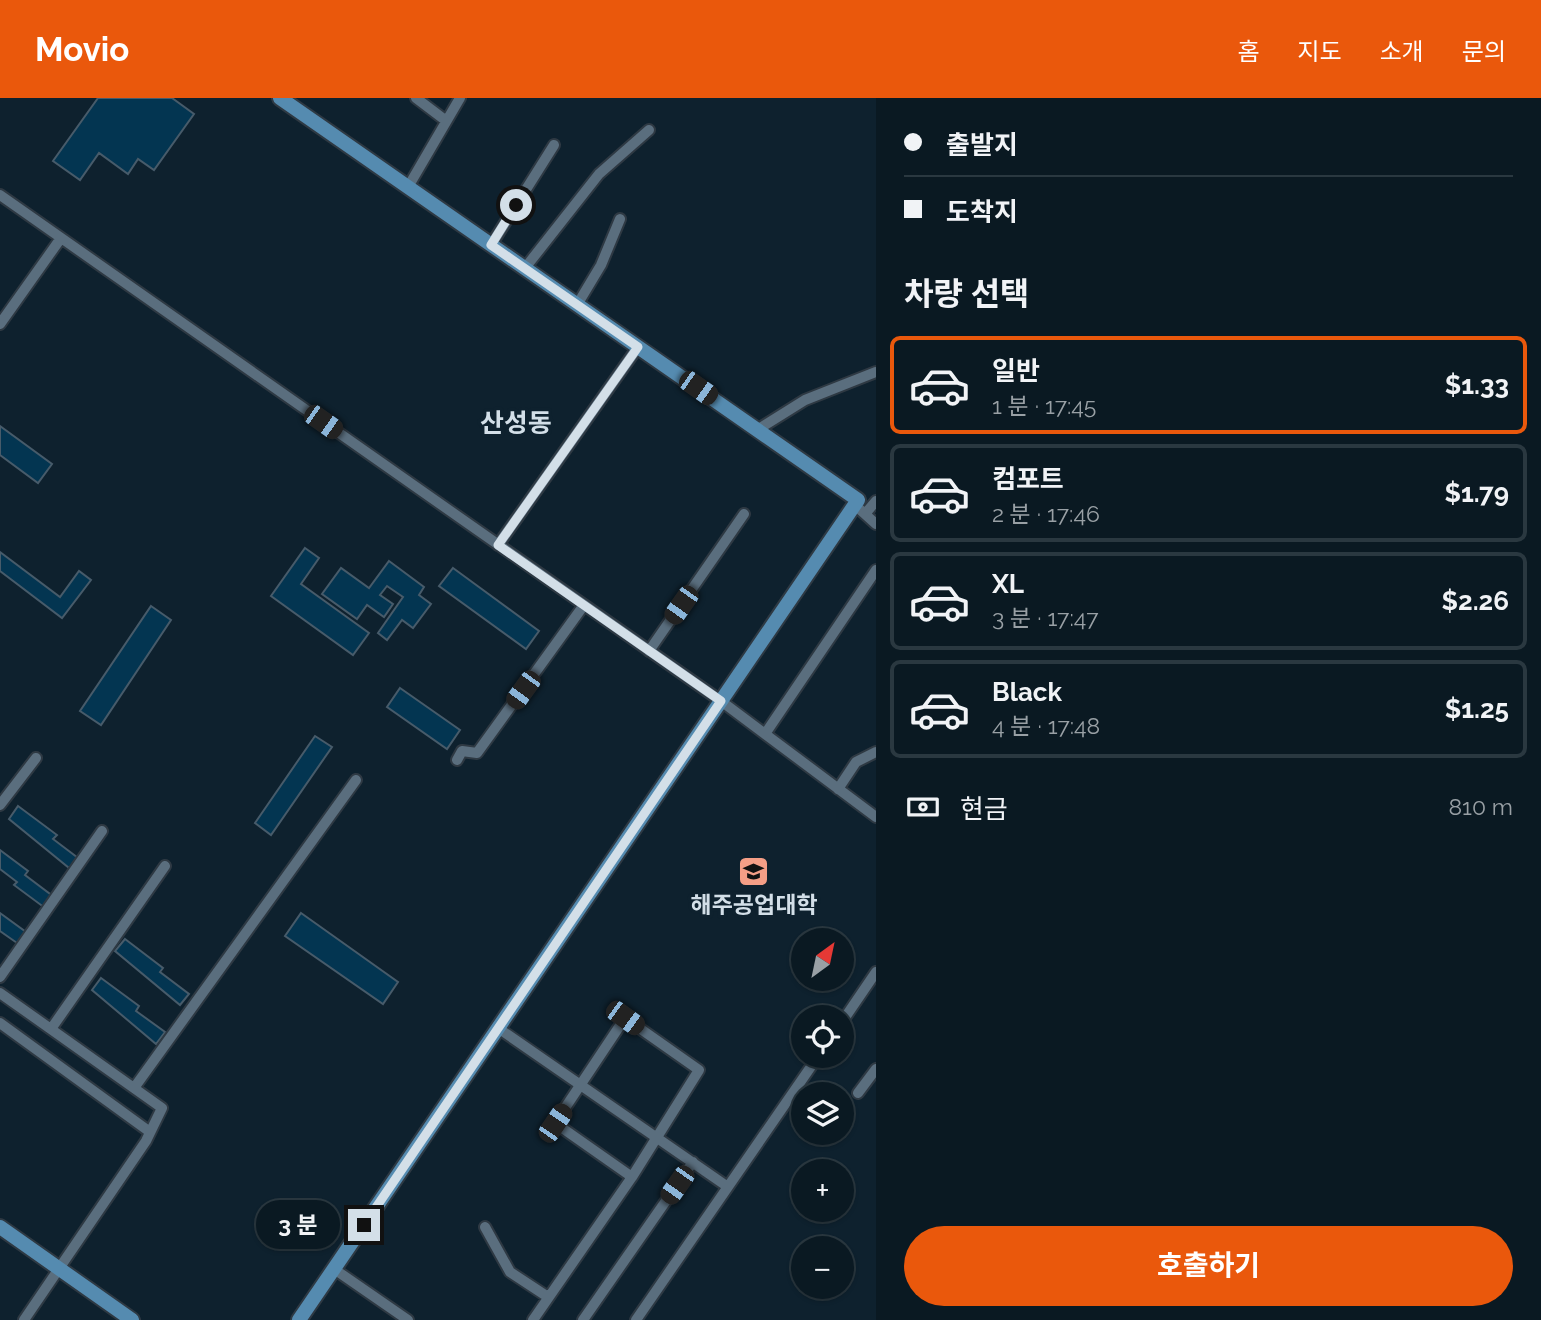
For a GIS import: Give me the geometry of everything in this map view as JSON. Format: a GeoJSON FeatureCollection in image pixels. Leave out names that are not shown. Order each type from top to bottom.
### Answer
{"type":"FeatureCollection","features":[{"type":"Feature","properties":{"kind":"main road"},"geometry":{"type":"LineString","coordinates":[[280,98],[858,500],[860,509],[721,701],[299,1320]]}},
{"type":"Feature","properties":{"kind":"main road"},"geometry":{"type":"LineString","coordinates":[[0,1227],[132,1320]]}},
{"type":"Feature","properties":{"kind":"street"},"geometry":{"type":"LineString","coordinates":[[416,98],[445,120]]}},
{"type":"Feature","properties":{"kind":"street"},"geometry":{"type":"LineString","coordinates":[[408,187],[460,98]]}},
{"type":"Feature","properties":{"kind":"street"},"geometry":{"type":"LineString","coordinates":[[525,268],[599,174],[649,130]]}},
{"type":"Feature","properties":{"kind":"street"},"geometry":{"type":"LineString","coordinates":[[491,245],[554,145]]}},
{"type":"Feature","properties":{"kind":"street"},"geometry":{"type":"LineString","coordinates":[[0,195],[721,701],[876,817]]}},
{"type":"Feature","properties":{"kind":"street"},"geometry":{"type":"LineString","coordinates":[[577,305],[601,265],[620,219]]}},
{"type":"Feature","properties":{"kind":"street"},"geometry":{"type":"LineString","coordinates":[[0,324],[61,237]]}},
{"type":"Feature","properties":{"kind":"street"},"geometry":{"type":"LineString","coordinates":[[498,545],[638,347]]}},
{"type":"Feature","properties":{"kind":"street"},"geometry":{"type":"LineString","coordinates":[[757,430],[805,400],[876,372]]}},
{"type":"Feature","properties":{"kind":"street"},"geometry":{"type":"LineString","coordinates":[[876,501],[860,509],[876,524]]}},
{"type":"Feature","properties":{"kind":"street"},"geometry":{"type":"LineString","coordinates":[[649,650],[744,514]]}},
{"type":"Feature","properties":{"kind":"street"},"geometry":{"type":"LineString","coordinates":[[765,734],[876,570]]}},
{"type":"Feature","properties":{"kind":"street"},"geometry":{"type":"LineString","coordinates":[[457,760],[462,751],[477,753],[584,605]]}},
{"type":"Feature","properties":{"kind":"street"},"geometry":{"type":"LineString","coordinates":[[838,789],[856,762],[876,752]]}},
{"type":"Feature","properties":{"kind":"street"},"geometry":{"type":"LineString","coordinates":[[0,806],[36,758]]}},
{"type":"Feature","properties":{"kind":"street"},"geometry":{"type":"LineString","coordinates":[[134,1088],[356,780]]}},
{"type":"Feature","properties":{"kind":"street"},"geometry":{"type":"LineString","coordinates":[[0,977],[102,831]]}},
{"type":"Feature","properties":{"kind":"street"},"geometry":{"type":"LineString","coordinates":[[51,1029],[165,866]]}},
{"type":"Feature","properties":{"kind":"street"},"geometry":{"type":"LineString","coordinates":[[854,1005],[876,972]]}},
{"type":"Feature","properties":{"kind":"street"},"geometry":{"type":"LineString","coordinates":[[0,993],[162,1108],[150,1132],[24,1320]]}},
{"type":"Feature","properties":{"kind":"street"},"geometry":{"type":"LineString","coordinates":[[533,1320],[632,1177],[699,1070],[625,1018],[555,1123],[632,1177]]}},
{"type":"Feature","properties":{"kind":"street"},"geometry":{"type":"LineString","coordinates":[[0,1024],[150,1132]]}},
{"type":"Feature","properties":{"kind":"street"},"geometry":{"type":"LineString","coordinates":[[498,1028],[728,1187]]}},
{"type":"Feature","properties":{"kind":"street"},"geometry":{"type":"LineString","coordinates":[[636,1320],[809,1068]]}},
{"type":"Feature","properties":{"kind":"street"},"geometry":{"type":"LineString","coordinates":[[858,1093],[876,1069]]}},
{"type":"Feature","properties":{"kind":"street"},"geometry":{"type":"LineString","coordinates":[[583,1320],[692,1162]]}},
{"type":"Feature","properties":{"kind":"street"},"geometry":{"type":"LineString","coordinates":[[485,1227],[510,1272],[548,1297]]}},
{"type":"Feature","properties":{"kind":"street"},"geometry":{"type":"LineString","coordinates":[[334,1269],[408,1320]]}},
{"type":"Feature","properties":{"kind":"building"},"geometry":{"type":"Polygon","coordinates":[[[98,98],[172,98],[194,114],[154,170],[138,159],[128,174],[99,153],[80,180],[53,161],[98,98]]]}},
{"type":"Feature","properties":{"kind":"building"},"geometry":{"type":"Polygon","coordinates":[[[0,426],[52,464],[38,483],[0,455],[0,426]]]}},
{"type":"Feature","properties":{"kind":"building"},"geometry":{"type":"Polygon","coordinates":[[[305,548],[319,558],[301,584],[369,633],[353,655],[271,596],[305,548]]]}},
{"type":"Feature","properties":{"kind":"building"},"geometry":{"type":"Polygon","coordinates":[[[0,552],[60,597],[79,571],[91,580],[62,618],[0,571],[0,552]]]}},
{"type":"Feature","properties":{"kind":"building"},"geometry":{"type":"Polygon","coordinates":[[[389,561],[424,587],[419,595],[431,604],[413,628],[402,620],[387,640],[378,633],[403,597],[387,586],[380,595],[393,604],[384,617],[367,605],[357,619],[322,594],[341,568],[369,588],[389,561]]]}},
{"type":"Feature","properties":{"kind":"building"},"geometry":{"type":"Polygon","coordinates":[[[453,568],[539,631],[526,649],[439,586],[453,568]]]}},
{"type":"Feature","properties":{"kind":"building"},"geometry":{"type":"Polygon","coordinates":[[[151,606],[171,620],[101,725],[80,711],[151,606]]]}},
{"type":"Feature","properties":{"kind":"building"},"geometry":{"type":"Polygon","coordinates":[[[400,688],[460,730],[447,749],[387,707],[400,688]]]}},
{"type":"Feature","properties":{"kind":"building"},"geometry":{"type":"Polygon","coordinates":[[[315,736],[332,747],[271,835],[255,823],[315,736]]]}},
{"type":"Feature","properties":{"kind":"building"},"geometry":{"type":"Polygon","coordinates":[[[18,806],[57,835],[53,839],[82,861],[74,872],[9,819],[18,806]]]}},
{"type":"Feature","properties":{"kind":"building"},"geometry":{"type":"Polygon","coordinates":[[[0,850],[28,871],[25,875],[54,897],[45,908],[14,885],[17,882],[0,869],[0,850]]]}},
{"type":"Feature","properties":{"kind":"building"},"geometry":{"type":"Polygon","coordinates":[[[0,913],[26,932],[17,943],[0,931],[0,913]]]}},
{"type":"Feature","properties":{"kind":"building"},"geometry":{"type":"Polygon","coordinates":[[[301,913],[398,982],[383,1004],[285,936],[301,913]]]}},
{"type":"Feature","properties":{"kind":"building"},"geometry":{"type":"Polygon","coordinates":[[[125,939],[163,968],[160,972],[189,994],[180,1005],[115,951],[125,939]]]}},
{"type":"Feature","properties":{"kind":"building"},"geometry":{"type":"Polygon","coordinates":[[[101,978],[139,1006],[136,1011],[165,1032],[156,1044],[92,990],[101,978]]]}},
{"type":"Feature","properties":{"kind":"place","name":"해주공업대학"},"geometry":{"type":"Point","coordinates":[754,871]}},
{"type":"Feature","properties":{"kind":"district","name":"산성동"},"geometry":{"type":"Point","coordinates":[516,423]}},
{"type":"Feature","properties":{"kind":"route"},"geometry":{"type":"LineString","coordinates":[[364,1225],[721,701],[498,545],[638,347],[491,245],[516,205]]}}]}
